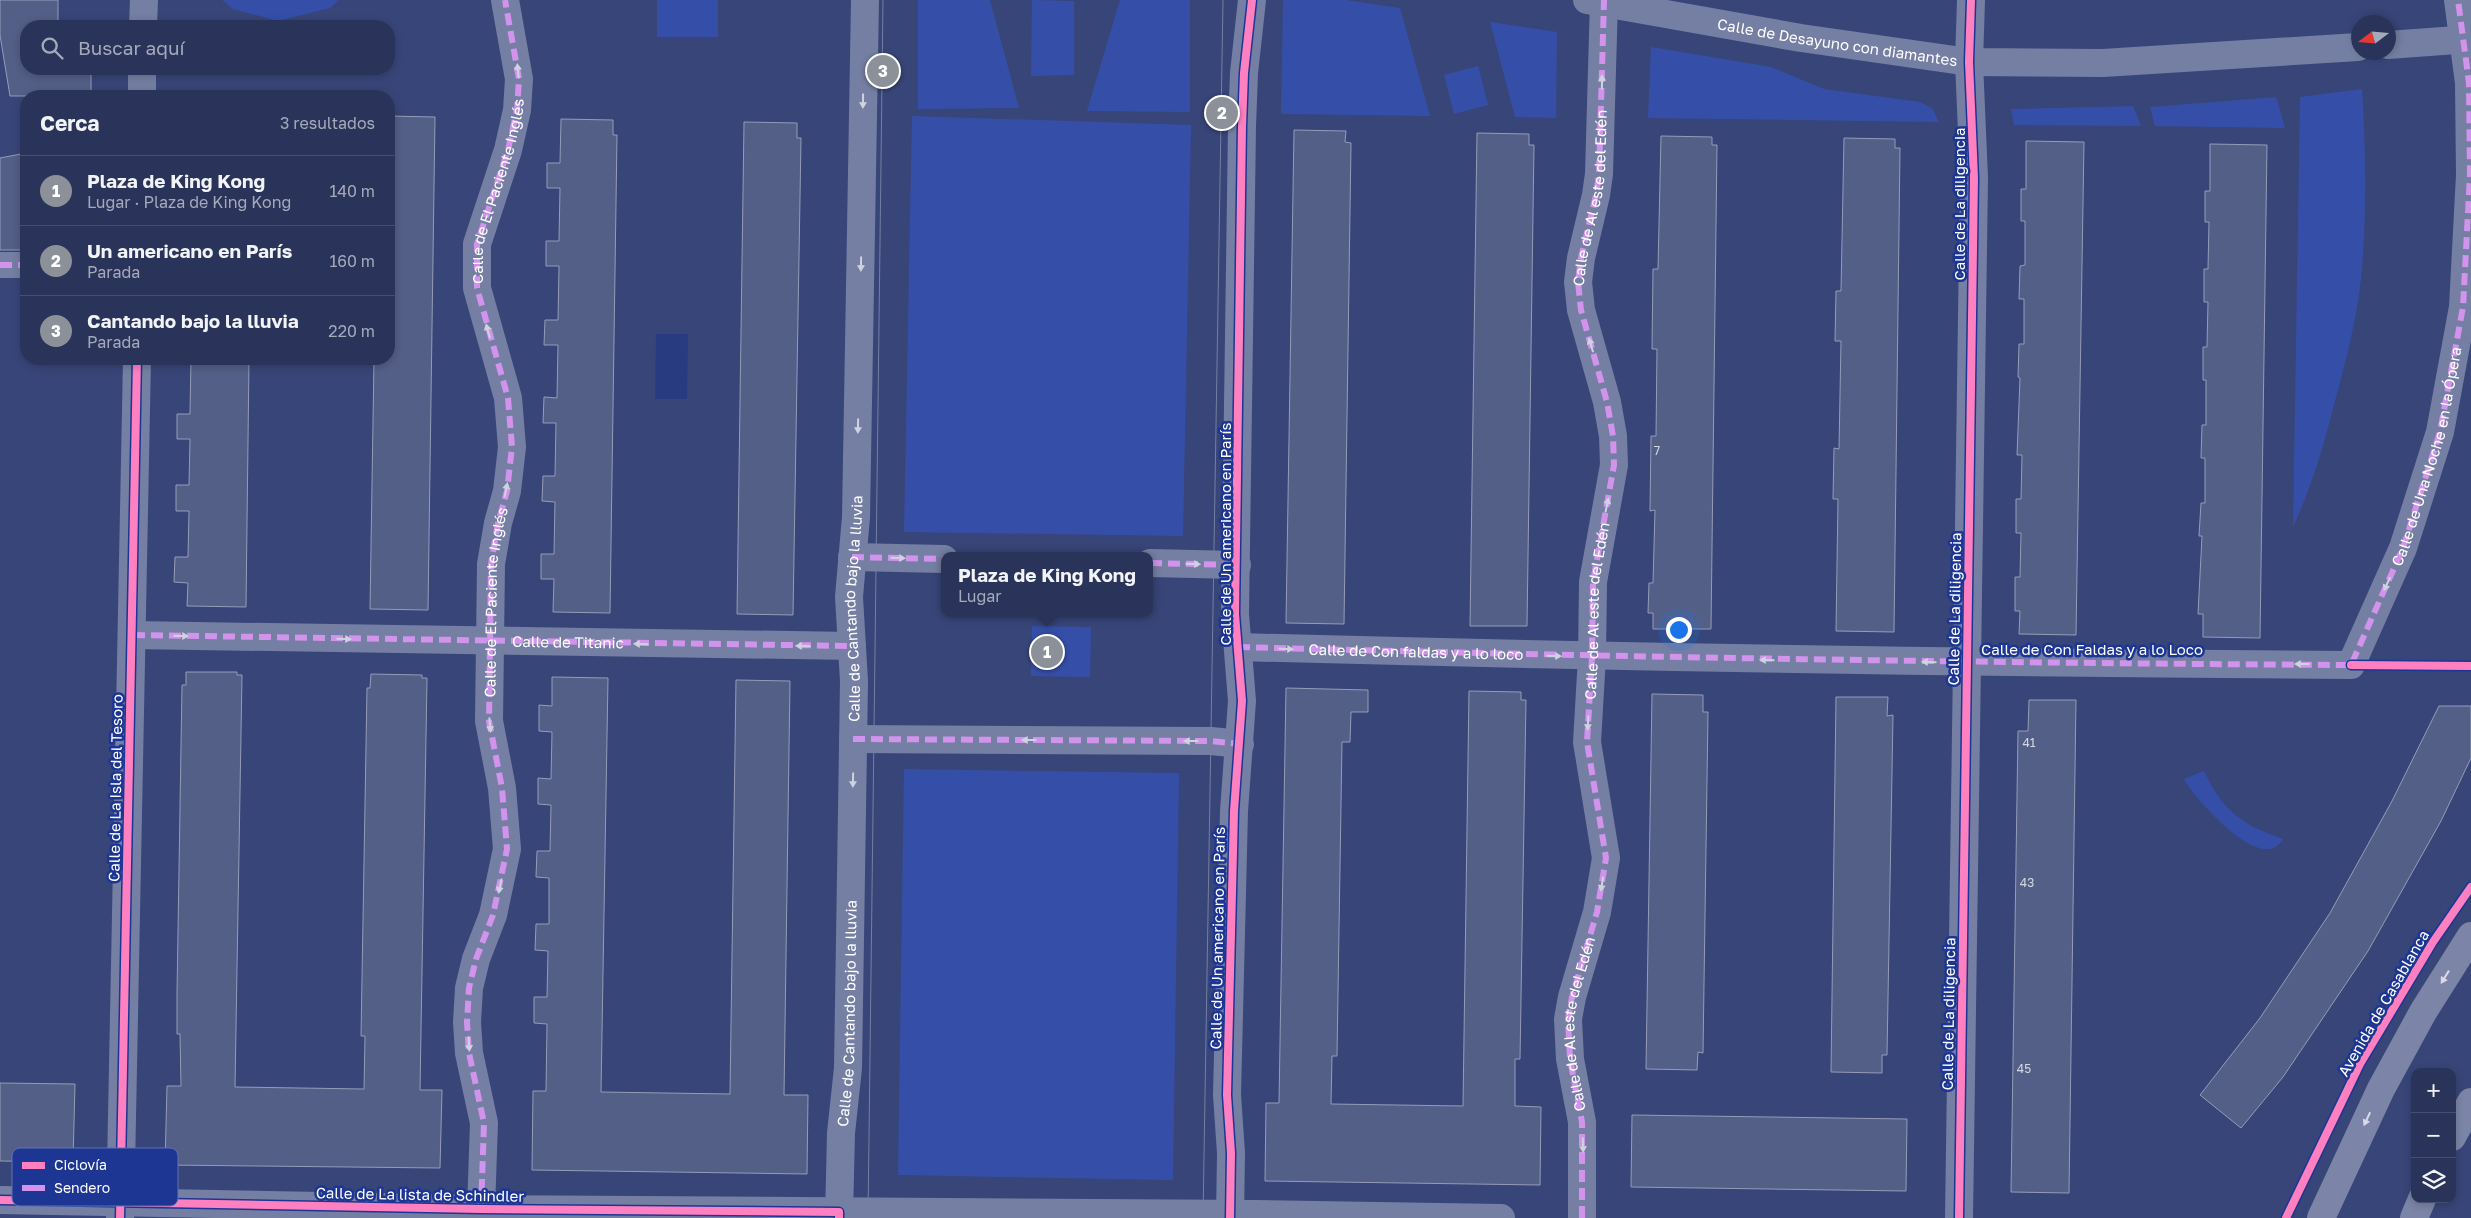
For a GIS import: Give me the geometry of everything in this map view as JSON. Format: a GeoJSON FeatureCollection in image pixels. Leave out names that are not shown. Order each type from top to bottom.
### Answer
{"type":"FeatureCollection","features":[{"type":"Feature","properties":{"kind":"main road"},"geometry":{"type":"LineString","coordinates":[[2321,1218],[2381,1089],[2423,1012],[2471,936]]}},
{"type":"Feature","properties":{"kind":"main road"},"geometry":{"type":"LineString","coordinates":[[2456,1130],[2471,1102]]}},
{"type":"Feature","properties":{"kind":"main road"},"geometry":{"type":"LineString","coordinates":[[2414,1218],[2420,1203]]}},
{"type":"Feature","properties":{"kind":"street"},"geometry":{"type":"LineString","coordinates":[[143,20],[144,0]]}},
{"type":"Feature","properties":{"kind":"street","name":"Calle de El Paciente Inglés"},"geometry":{"type":"LineString","coordinates":[[481,1209],[484,1123],[469,1053],[467,1022],[469,988],[476,958],[497,901],[507,850],[502,788],[490,721],[491,564],[498,523],[507,491],[512,447],[508,398],[477,288],[477,244],[508,150],[517,110],[518,79],[505,0]]}},
{"type":"Feature","properties":{"kind":"street","name":"Calle de Cantando bajo la lluvia"},"geometry":{"type":"LineString","coordinates":[[839,1215],[841,1132],[848,1068],[853,739],[852,646],[849,598],[856,517],[865,0]]}},
{"type":"Feature","properties":{"kind":"street","name":"Calle de Un americano en París"},"geometry":{"type":"LineString","coordinates":[[1230,1216],[1231,1153],[1227,1081],[1234,811],[1242,701],[1238,648],[1237,565],[1242,126],[1244,72],[1252,0]]}},
{"type":"Feature","properties":{"kind":"street","name":"Calle de La diligencia"},"geometry":{"type":"LineString","coordinates":[[1959,1218],[1974,178],[1969,62],[1971,0]]}},
{"type":"Feature","properties":{"kind":"street","name":"Calle de Una Noche en la Ópera"},"geometry":{"type":"LineString","coordinates":[[2350,665],[2403,548],[2440,432],[2463,307],[2470,174],[2469,83],[2468,39],[2458,0]]}},
{"type":"Feature","properties":{"kind":"street","name":"Calle de Desayuno con diamantes"},"geometry":{"type":"LineString","coordinates":[[1598,1],[1801,38],[1969,62],[2103,63],[2351,47]]}},
{"type":"Feature","properties":{"kind":"street","name":"Calle de Al este del Edén"},"geometry":{"type":"LineString","coordinates":[[1582,1218],[1582,1122],[1568,1038],[1572,996],[1597,912],[1606,858],[1587,742],[1594,573],[1610,492],[1613,455],[1607,402],[1581,310],[1578,282],[1581,258],[1599,174],[1598,1]]}},
{"type":"Feature","properties":{"kind":"street"},"geometry":{"type":"LineString","coordinates":[[2396,44],[2468,39]]}},
{"type":"Feature","properties":{"kind":"street"},"geometry":{"type":"LineString","coordinates":[[142,75],[142,90]]}},
{"type":"Feature","properties":{"kind":"street"},"geometry":{"type":"LineString","coordinates":[[0,265],[20,265]]}},
{"type":"Feature","properties":{"kind":"street","name":"Calle de La Isla del Tesoro"},"geometry":{"type":"LineString","coordinates":[[121,1148],[137,365]]}},
{"type":"Feature","properties":{"kind":"street"},"geometry":{"type":"LineString","coordinates":[[852,557],[941,559]]}},
{"type":"Feature","properties":{"kind":"street"},"geometry":{"type":"LineString","coordinates":[[1153,563],[1237,565]]}},
{"type":"Feature","properties":{"kind":"street","name":"Calle de Titanic"},"geometry":{"type":"LineString","coordinates":[[132,635],[491,642],[852,646]]}},
{"type":"Feature","properties":{"kind":"street","name":"Calle de Con faldas y a lo loco"},"geometry":{"type":"LineString","coordinates":[[1238,648],[1592,657]]}},
{"type":"Feature","properties":{"kind":"street","name":"Calle de Con Faldas y a lo Loco"},"geometry":{"type":"LineString","coordinates":[[1592,657],[2350,665]]}},
{"type":"Feature","properties":{"kind":"street"},"geometry":{"type":"LineString","coordinates":[[853,739],[1210,741],[1240,744]]}},
{"type":"Feature","properties":{"kind":"street","name":"Calle de La lista de Schindler"},"geometry":{"type":"LineString","coordinates":[[72,1206],[120,1210],[481,1209],[839,1215],[1500,1218]]}},
{"type":"Feature","properties":{"kind":"shaded area"},"geometry":{"type":"Polygon","coordinates":[[[222,0],[339,0],[330,8],[282,20],[274,20],[233,9],[222,0]]]}},
{"type":"Feature","properties":{"kind":"shaded area"},"geometry":{"type":"Polygon","coordinates":[[[657,0],[718,0],[718,37],[657,37],[657,0]]]}},
{"type":"Feature","properties":{"kind":"shaded area"},"geometry":{"type":"Polygon","coordinates":[[[918,0],[990,0],[1019,108],[918,109],[918,0]]]}},
{"type":"Feature","properties":{"kind":"shaded area"},"geometry":{"type":"Polygon","coordinates":[[[1032,0],[1074,1],[1074,75],[1031,76],[1032,0]]]}},
{"type":"Feature","properties":{"kind":"shaded area"},"geometry":{"type":"Polygon","coordinates":[[[1120,0],[1190,0],[1190,112],[1087,111],[1120,0]]]}},
{"type":"Feature","properties":{"kind":"shaded area"},"geometry":{"type":"Polygon","coordinates":[[[1283,0],[1346,0],[1400,8],[1430,116],[1281,114],[1283,0]]]}},
{"type":"Feature","properties":{"kind":"shaded area"},"geometry":{"type":"Polygon","coordinates":[[[1490,22],[1557,32],[1556,118],[1515,117],[1490,22]]]}},
{"type":"Feature","properties":{"kind":"shaded area"},"geometry":{"type":"Polygon","coordinates":[[[1651,47],[1771,67],[1824,89],[1920,102],[1932,108],[1939,122],[1648,118],[1651,47]]]}},
{"type":"Feature","properties":{"kind":"shaded area"},"geometry":{"type":"Polygon","coordinates":[[[1478,66],[1488,105],[1454,114],[1444,75],[1478,66]]]}},
{"type":"Feature","properties":{"kind":"shaded area"},"geometry":{"type":"Polygon","coordinates":[[[2362,89],[2365,208],[2359,296],[2349,346],[2324,442],[2310,485],[2293,527],[2300,97],[2362,89]]]}},
{"type":"Feature","properties":{"kind":"shaded area"},"geometry":{"type":"Polygon","coordinates":[[[2276,97],[2285,128],[2155,126],[2150,107],[2276,97]]]}},
{"type":"Feature","properties":{"kind":"shaded area"},"geometry":{"type":"Polygon","coordinates":[[[2133,106],[2141,126],[2014,125],[2011,109],[2133,106]]]}},
{"type":"Feature","properties":{"kind":"shaded area"},"geometry":{"type":"Polygon","coordinates":[[[912,116],[1191,125],[1183,536],[904,532],[912,116]]]}},
{"type":"Feature","properties":{"kind":"shaded area"},"geometry":{"type":"Polygon","coordinates":[[[656,334],[688,334],[687,399],[655,399],[656,334]]]}},
{"type":"Feature","properties":{"kind":"shaded area"},"geometry":{"type":"Polygon","coordinates":[[[1032,626],[1091,627],[1090,677],[1031,676],[1032,626]]]}},
{"type":"Feature","properties":{"kind":"shaded area"},"geometry":{"type":"Polygon","coordinates":[[[904,769],[1179,773],[1173,1180],[898,1175],[904,769]]]}},
{"type":"Feature","properties":{"kind":"shaded area"},"geometry":{"type":"Polygon","coordinates":[[[2204,771],[2218,796],[2235,814],[2256,828],[2283,839],[2273,848],[2260,848],[2229,830],[2214,816],[2184,779],[2204,771]]]}},
{"type":"Feature","properties":{"kind":"building"},"geometry":{"type":"Polygon","coordinates":[[[0,0],[58,0],[58,20],[20,20],[20,75],[91,75],[91,90],[20,90],[20,96],[10,96],[0,35],[0,0]]]}},
{"type":"Feature","properties":{"kind":"building"},"geometry":{"type":"Polygon","coordinates":[[[395,116],[435,117],[428,610],[370,609],[374,365],[395,365],[395,116]]]}},
{"type":"Feature","properties":{"kind":"building"},"geometry":{"type":"Polygon","coordinates":[[[561,119],[613,120],[613,135],[617,135],[610,613],[553,612],[554,579],[541,579],[541,554],[554,554],[555,502],[542,501],[543,476],[555,476],[556,423],[543,423],[544,397],[557,398],[558,345],[544,345],[545,320],[558,320],[559,266],[546,266],[546,241],[559,241],[560,188],[547,188],[547,163],[560,163],[561,119]]]}},
{"type":"Feature","properties":{"kind":"building"},"geometry":{"type":"Polygon","coordinates":[[[744,122],[797,123],[797,138],[801,138],[793,615],[737,614],[744,122]]]}},
{"type":"Feature","properties":{"kind":"building"},"geometry":{"type":"Polygon","coordinates":[[[1294,130],[1346,131],[1345,142],[1351,143],[1344,624],[1286,623],[1294,130]]]}},
{"type":"Feature","properties":{"kind":"building"},"geometry":{"type":"Polygon","coordinates":[[[1477,133],[1529,134],[1529,145],[1534,145],[1527,626],[1470,626],[1477,133]]]}},
{"type":"Feature","properties":{"kind":"building"},"geometry":{"type":"Polygon","coordinates":[[[1661,136],[1712,137],[1712,145],[1717,145],[1711,629],[1653,629],[1653,613],[1648,613],[1649,583],[1653,583],[1655,510],[1650,511],[1651,436],[1656,436],[1657,349],[1652,349],[1653,269],[1658,269],[1661,136]]]}},
{"type":"Feature","properties":{"kind":"building"},"geometry":{"type":"Polygon","coordinates":[[[1844,138],[1895,139],[1895,148],[1900,148],[1894,632],[1836,631],[1838,499],[1833,499],[1834,448],[1839,449],[1841,341],[1835,341],[1836,291],[1841,291],[1844,138]]]}},
{"type":"Feature","properties":{"kind":"building"},"geometry":{"type":"Polygon","coordinates":[[[2026,141],[2084,142],[2076,635],[2019,634],[2020,611],[2015,611],[2015,577],[2020,577],[2021,533],[2016,533],[2016,499],[2021,499],[2022,455],[2017,455],[2020,378],[2018,377],[2019,344],[2024,344],[2024,299],[2019,299],[2020,266],[2025,265],[2025,221],[2021,221],[2021,189],[2026,189],[2026,141]]]}},
{"type":"Feature","properties":{"kind":"building"},"geometry":{"type":"Polygon","coordinates":[[[2210,144],[2267,145],[2260,638],[2203,637],[2203,614],[2198,614],[2202,536],[2199,536],[2201,503],[2205,503],[2205,458],[2201,458],[2202,425],[2206,425],[2206,380],[2203,380],[2203,347],[2207,347],[2208,302],[2204,302],[2204,269],[2208,269],[2209,222],[2205,222],[2205,191],[2210,191],[2210,144]]]}},
{"type":"Feature","properties":{"kind":"building"},"geometry":{"type":"Polygon","coordinates":[[[20,154],[20,250],[0,250],[0,158],[20,154]]]}},
{"type":"Feature","properties":{"kind":"building"},"geometry":{"type":"Polygon","coordinates":[[[191,365],[249,365],[246,607],[187,606],[188,583],[174,582],[175,557],[188,557],[189,511],[176,511],[176,485],[189,485],[190,439],[177,439],[177,414],[190,414],[191,365]]]}},
{"type":"Feature","properties":{"kind":"building"},"geometry":{"type":"Polygon","coordinates":[[[186,672],[237,672],[237,675],[242,675],[235,1087],[364,1089],[365,1036],[361,1036],[367,688],[370,688],[371,674],[422,675],[422,678],[427,678],[420,1090],[442,1090],[440,1168],[178,1165],[178,1148],[165,1148],[167,1086],[181,1086],[180,1034],[177,1034],[177,993],[182,685],[186,685],[186,672]]]}},
{"type":"Feature","properties":{"kind":"building"},"geometry":{"type":"Polygon","coordinates":[[[552,677],[608,678],[601,1092],[730,1094],[736,680],[790,681],[784,1095],[808,1095],[807,1174],[532,1170],[533,1091],[546,1091],[547,1024],[534,1023],[534,997],[547,997],[548,951],[535,950],[536,924],[549,924],[549,878],[536,877],[537,851],[550,851],[551,805],[538,804],[538,778],[551,779],[552,732],[539,731],[539,705],[552,706],[552,677]]]}},
{"type":"Feature","properties":{"kind":"building"},"geometry":{"type":"Polygon","coordinates":[[[1286,688],[1368,690],[1368,712],[1351,712],[1350,742],[1342,742],[1337,1056],[1332,1056],[1331,1104],[1463,1106],[1469,691],[1521,692],[1521,700],[1526,700],[1520,1059],[1515,1059],[1515,1106],[1541,1107],[1540,1185],[1265,1181],[1266,1103],[1279,1103],[1286,688]]]}},
{"type":"Feature","properties":{"kind":"building"},"geometry":{"type":"Polygon","coordinates":[[[1652,694],[1703,695],[1703,712],[1708,712],[1703,1053],[1698,1052],[1697,1070],[1646,1069],[1652,694]]]}},
{"type":"Feature","properties":{"kind":"building"},"geometry":{"type":"Polygon","coordinates":[[[1836,697],[1888,697],[1887,716],[1893,715],[1887,1055],[1882,1055],[1882,1073],[1831,1072],[1836,697]]]}},
{"type":"Feature","properties":{"kind":"building"},"geometry":{"type":"Polygon","coordinates":[[[2029,700],[2076,700],[2069,1193],[2011,1192],[2018,731],[2028,731],[2029,700]]]}},
{"type":"Feature","properties":{"kind":"building"},"geometry":{"type":"Polygon","coordinates":[[[2439,706],[2471,706],[2471,758],[2441,821],[2368,951],[2283,1077],[2241,1128],[2200,1095],[2260,1018],[2330,913],[2392,801],[2439,706]]]}},
{"type":"Feature","properties":{"kind":"building"},"geometry":{"type":"Polygon","coordinates":[[[0,1083],[75,1084],[73,1148],[12,1148],[12,1161],[0,1161],[0,1083]]]}},
{"type":"Feature","properties":{"kind":"building"},"geometry":{"type":"Polygon","coordinates":[[[1632,1115],[1907,1119],[1906,1191],[1631,1187],[1632,1115]]]}},
{"type":"Feature","properties":{"kind":"tram line"},"geometry":{"type":"LineString","coordinates":[[868,1218],[883,0]]}},
{"type":"Feature","properties":{"kind":"tram line"},"geometry":{"type":"LineString","coordinates":[[1203,1218],[1223,0]]}},
{"type":"Feature","properties":{"kind":"marked path"},"geometry":{"type":"LineString","coordinates":[[481,1209],[484,1123],[469,1053],[467,1022],[469,988],[476,959],[493,915],[507,849],[502,788],[489,721],[491,564],[498,523],[507,491],[512,447],[508,398],[477,288],[477,244],[508,150],[517,110],[519,79],[505,0]]}},
{"type":"Feature","properties":{"kind":"marked path"},"geometry":{"type":"LineString","coordinates":[[1582,1218],[1582,1122],[1570,1059],[1568,1019],[1572,997],[1597,912],[1606,858],[1587,742],[1592,657],[1593,582],[1614,465],[1613,436],[1607,402],[1581,310],[1578,282],[1581,258],[1599,174],[1604,0]]}},
{"type":"Feature","properties":{"kind":"marked path"},"geometry":{"type":"LineString","coordinates":[[1238,647],[1794,659],[2351,665],[2403,548],[2440,432],[2463,307],[2470,175],[2469,83],[2458,0]]}},
{"type":"Feature","properties":{"kind":"marked path"},"geometry":{"type":"LineString","coordinates":[[0,265],[20,265]]}},
{"type":"Feature","properties":{"kind":"marked path"},"geometry":{"type":"LineString","coordinates":[[852,557],[941,559]]}},
{"type":"Feature","properties":{"kind":"marked path"},"geometry":{"type":"LineString","coordinates":[[1153,563],[1237,565]]}},
{"type":"Feature","properties":{"kind":"marked path"},"geometry":{"type":"LineString","coordinates":[[133,635],[852,646]]}},
{"type":"Feature","properties":{"kind":"marked path"},"geometry":{"type":"LineString","coordinates":[[853,739],[1211,741],[1240,744]]}},
{"type":"Feature","properties":{"kind":"cycle path"},"geometry":{"type":"LineString","coordinates":[[1230,1218],[1231,1153],[1227,1095],[1234,811],[1242,701],[1235,614],[1242,126],[1244,73],[1252,0]]}},
{"type":"Feature","properties":{"kind":"cycle path"},"geometry":{"type":"LineString","coordinates":[[1959,1218],[1974,178],[1969,62],[1971,0]]}},
{"type":"Feature","properties":{"kind":"cycle path"},"geometry":{"type":"LineString","coordinates":[[121,1148],[137,365]]}},
{"type":"Feature","properties":{"kind":"cycle path"},"geometry":{"type":"LineString","coordinates":[[2351,665],[2471,666]]}},
{"type":"Feature","properties":{"kind":"cycle path","name":"Avenida de Casablanca"},"geometry":{"type":"LineString","coordinates":[[2286,1218],[2360,1064],[2433,942],[2471,887]]}},
{"type":"Feature","properties":{"kind":"cycle path"},"geometry":{"type":"LineString","coordinates":[[0,1200],[12,1200]]}},
{"type":"Feature","properties":{"kind":"cycle path"},"geometry":{"type":"LineString","coordinates":[[178,1203],[481,1209],[839,1212],[839,1218]]}},
{"type":"Feature","properties":{"kind":"cycle path"},"geometry":{"type":"LineString","coordinates":[[120,1206],[120,1218]]}},
{"type":"Feature","properties":{"kind":"place","name":"Cantando bajo la lluvia"},"geometry":{"type":"Point","coordinates":[883,71]}},
{"type":"Feature","properties":{"kind":"place","name":"Un americano en París"},"geometry":{"type":"Point","coordinates":[1222,113]}},
{"type":"Feature","properties":{"kind":"place","name":"Plaza de King Kong"},"geometry":{"type":"Point","coordinates":[1047,652]}}]}
